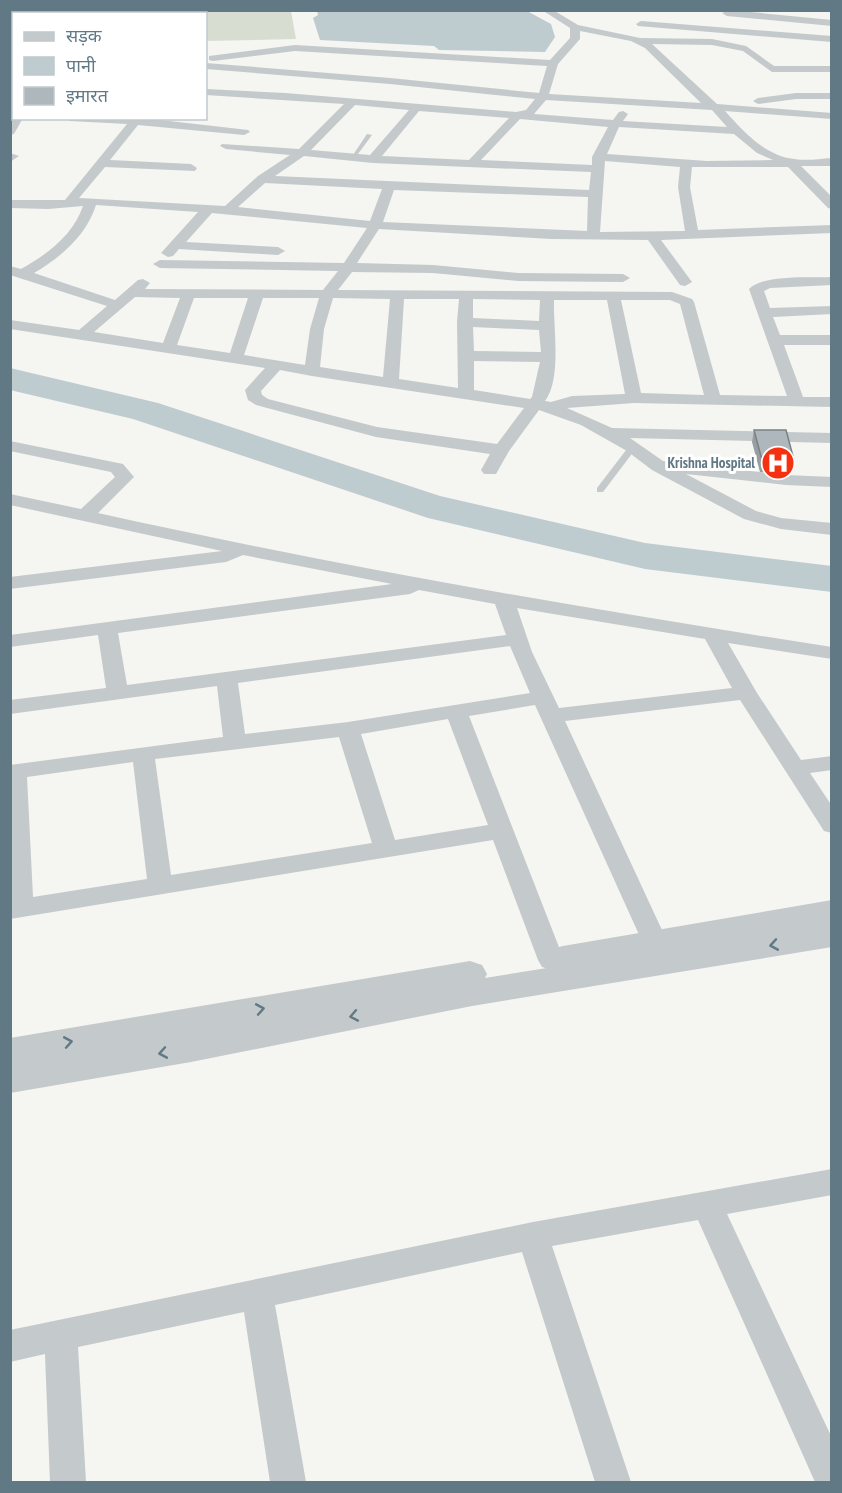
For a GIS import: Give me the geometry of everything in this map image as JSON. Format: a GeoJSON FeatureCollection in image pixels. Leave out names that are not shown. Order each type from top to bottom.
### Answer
{"type":"FeatureCollection","features":[{"type":"Feature","properties":{"kind":"street"},"geometry":{"type":"LineString","coordinates":[[546,10],[575,27],[637,40],[712,42],[746,49],[772,69],[827,69]]}},
{"type":"Feature","properties":{"kind":"street"},"geometry":{"type":"LineString","coordinates":[[637,40],[641,24],[652,10]]}},
{"type":"Feature","properties":{"kind":"street"},"geometry":{"type":"LineString","coordinates":[[707,29],[728,12],[831,23]]}},
{"type":"Feature","properties":{"kind":"street"},"geometry":{"type":"LineString","coordinates":[[641,24],[762,34],[804,41],[831,39]]}},
{"type":"Feature","properties":{"kind":"street"},"geometry":{"type":"LineString","coordinates":[[472,162],[518,115],[530,112],[543,97],[553,63],[575,39],[575,27]]}},
{"type":"Feature","properties":{"kind":"street"},"geometry":{"type":"LineString","coordinates":[[752,44],[762,34]]}},
{"type":"Feature","properties":{"kind":"street"},"geometry":{"type":"LineString","coordinates":[[637,40],[654,51],[761,151],[791,163],[831,205]]}},
{"type":"Feature","properties":{"kind":"street"},"geometry":{"type":"LineString","coordinates":[[207,59],[295,48],[553,63]]}},
{"type":"Feature","properties":{"kind":"street"},"geometry":{"type":"LineString","coordinates":[[813,60],[827,69],[831,80]]}},
{"type":"Feature","properties":{"kind":"street"},"geometry":{"type":"LineString","coordinates":[[505,72],[541,63]]}},
{"type":"Feature","properties":{"kind":"street"},"geometry":{"type":"LineString","coordinates":[[207,66],[237,81],[355,92],[415,108],[737,131]]}},
{"type":"Feature","properties":{"kind":"street"},"geometry":{"type":"LineString","coordinates":[[433,86],[455,77]]}},
{"type":"Feature","properties":{"kind":"street"},"geometry":{"type":"LineString","coordinates":[[207,92],[237,81],[355,92],[433,86],[543,97],[634,101],[831,116]]}},
{"type":"Feature","properties":{"kind":"street"},"geometry":{"type":"LineString","coordinates":[[228,210],[262,179],[303,152],[355,92]]}},
{"type":"Feature","properties":{"kind":"street"},"geometry":{"type":"LineString","coordinates":[[716,108],[784,98],[831,96]]}},
{"type":"Feature","properties":{"kind":"street"},"geometry":{"type":"LineString","coordinates":[[593,236],[594,178],[598,163],[615,123],[634,101]]}},
{"type":"Feature","properties":{"kind":"street"},"geometry":{"type":"LineString","coordinates":[[373,159],[415,108]]}},
{"type":"Feature","properties":{"kind":"street"},"geometry":{"type":"LineString","coordinates":[[69,203],[136,120],[244,132],[226,146],[373,159],[686,164],[831,162]]}},
{"type":"Feature","properties":{"kind":"street"},"geometry":{"type":"LineString","coordinates":[[761,151],[831,157]]}},
{"type":"Feature","properties":{"kind":"street"},"geometry":{"type":"LineString","coordinates":[[428,186],[443,161]]}},
{"type":"Feature","properties":{"kind":"street"},"geometry":{"type":"LineString","coordinates":[[100,163],[191,168]]}},
{"type":"Feature","properties":{"kind":"street"},"geometry":{"type":"LineString","coordinates":[[686,164],[684,187],[692,234]]}},
{"type":"Feature","properties":{"kind":"street"},"geometry":{"type":"LineString","coordinates":[[262,179],[595,194]]}},
{"type":"Feature","properties":{"kind":"street"},"geometry":{"type":"LineString","coordinates":[[312,371],[317,329],[327,294],[375,225],[389,186]]}},
{"type":"Feature","properties":{"kind":"street"},"geometry":{"type":"LineString","coordinates":[[17,272],[50,259],[71,238],[86,218],[91,201]]}},
{"type":"Feature","properties":{"kind":"street"},"geometry":{"type":"LineString","coordinates":[[10,204],[91,201],[228,210],[375,225],[593,236],[831,230]]}},
{"type":"Feature","properties":{"kind":"street"},"geometry":{"type":"LineString","coordinates":[[83,334],[133,293],[208,209]]}},
{"type":"Feature","properties":{"kind":"street"},"geometry":{"type":"LineString","coordinates":[[652,236],[685,282]]}},
{"type":"Feature","properties":{"kind":"street"},"geometry":{"type":"LineString","coordinates":[[175,245],[287,251]]}},
{"type":"Feature","properties":{"kind":"street"},"geometry":{"type":"LineString","coordinates":[[310,253],[352,261],[518,277],[623,279]]}},
{"type":"Feature","properties":{"kind":"street"},"geometry":{"type":"LineString","coordinates":[[160,264],[352,261]]}},
{"type":"Feature","properties":{"kind":"street"},"geometry":{"type":"LineString","coordinates":[[17,272],[117,305]]}},
{"type":"Feature","properties":{"kind":"street"},"geometry":{"type":"LineString","coordinates":[[797,402],[756,289],[761,286],[831,281]]}},
{"type":"Feature","properties":{"kind":"street"},"geometry":{"type":"LineString","coordinates":[[133,293],[672,296],[687,302],[712,399]]}},
{"type":"Feature","properties":{"kind":"street"},"geometry":{"type":"LineString","coordinates":[[169,347],[189,293]]}},
{"type":"Feature","properties":{"kind":"street"},"geometry":{"type":"LineString","coordinates":[[236,357],[257,293]]}},
{"type":"Feature","properties":{"kind":"street"},"geometry":{"type":"LineString","coordinates":[[391,382],[397,295]]}},
{"type":"Feature","properties":{"kind":"street"},"geometry":{"type":"LineString","coordinates":[[466,295],[465,322],[469,356],[466,393]]}},
{"type":"Feature","properties":{"kind":"street"},"geometry":{"type":"LineString","coordinates":[[543,406],[540,397],[549,357],[546,326],[547,296]]}},
{"type":"Feature","properties":{"kind":"street"},"geometry":{"type":"LineString","coordinates":[[613,296],[634,398]]}},
{"type":"Feature","properties":{"kind":"street"},"geometry":{"type":"LineString","coordinates":[[765,313],[831,310]]}},
{"type":"Feature","properties":{"kind":"street"},"geometry":{"type":"LineString","coordinates":[[465,322],[546,326]]}},
{"type":"Feature","properties":{"kind":"street"},"geometry":{"type":"LineString","coordinates":[[10,324],[543,406],[587,421],[633,447],[658,466],[750,515],[781,523],[831,529]]}},
{"type":"Feature","properties":{"kind":"street"},"geometry":{"type":"LineString","coordinates":[[773,340],[831,340]]}},
{"type":"Feature","properties":{"kind":"street"},"geometry":{"type":"LineString","coordinates":[[469,356],[549,357]]}},
{"type":"Feature","properties":{"kind":"street"},"geometry":{"type":"LineString","coordinates":[[276,365],[253,390],[255,397],[262,402],[376,432],[501,450]]}},
{"type":"Feature","properties":{"kind":"street"},"geometry":{"type":"LineString","coordinates":[[490,470],[501,450],[543,406],[572,401],[634,398],[831,402]]}},
{"type":"Feature","properties":{"kind":"street"},"geometry":{"type":"LineString","coordinates":[[609,433],[831,438]]}},
{"type":"Feature","properties":{"kind":"street"},"geometry":{"type":"LineString","coordinates":[[10,446],[117,468],[123,472],[125,477],[85,516]]}},
{"type":"Feature","properties":{"kind":"street"},"geometry":{"type":"LineString","coordinates":[[658,466],[682,466],[786,480],[831,482]]}},
{"type":"Feature","properties":{"kind":"street"},"geometry":{"type":"LineString","coordinates":[[10,499],[241,550],[504,600],[831,653]]}},
{"type":"Feature","properties":{"kind":"street"},"geometry":{"type":"LineString","coordinates":[[10,583],[226,556],[241,550]]}},
{"type":"Feature","properties":{"kind":"street"},"geometry":{"type":"LineString","coordinates":[[10,641],[429,585]]}},
{"type":"Feature","properties":{"kind":"street"},"geometry":{"type":"LineString","coordinates":[[504,600],[547,707],[655,943]]}},
{"type":"Feature","properties":{"kind":"street"},"geometry":{"type":"LineString","coordinates":[[106,629],[118,694]]}},
{"type":"Feature","properties":{"kind":"street"},"geometry":{"type":"LineString","coordinates":[[713,635],[746,693],[831,825]]}},
{"type":"Feature","properties":{"kind":"street"},"geometry":{"type":"LineString","coordinates":[[10,707],[519,639]]}},
{"type":"Feature","properties":{"kind":"street"},"geometry":{"type":"LineString","coordinates":[[227,678],[235,742]]}},
{"type":"Feature","properties":{"kind":"street"},"geometry":{"type":"LineString","coordinates":[[502,831],[386,848],[16,910],[13,772],[143,753],[348,729],[456,710],[547,707],[746,693]]}},
{"type":"Feature","properties":{"kind":"street"},"geometry":{"type":"LineString","coordinates":[[456,710],[550,960]]}},
{"type":"Feature","properties":{"kind":"street"},"geometry":{"type":"LineString","coordinates":[[348,729],[386,848]]}},
{"type":"Feature","properties":{"kind":"street"},"geometry":{"type":"LineString","coordinates":[[143,753],[160,885]]}},
{"type":"Feature","properties":{"kind":"street"},"geometry":{"type":"LineString","coordinates":[[795,768],[831,763]]}},
{"type":"Feature","properties":{"kind":"street"},"geometry":{"type":"LineString","coordinates":[[10,1052],[831,911]]}},
{"type":"Feature","properties":{"kind":"street"},"geometry":{"type":"LineString","coordinates":[[10,1080],[190,1048],[472,993],[831,935]]}},
{"type":"Feature","properties":{"kind":"street"},"geometry":{"type":"LineString","coordinates":[[10,1346],[533,1236],[831,1182]]}},
{"type":"Feature","properties":{"kind":"street"},"geometry":{"type":"LineString","coordinates":[[707,1205],[831,1479]]}},
{"type":"Feature","properties":{"kind":"street"},"geometry":{"type":"LineString","coordinates":[[533,1236],[613,1482]]}},
{"type":"Feature","properties":{"kind":"street"},"geometry":{"type":"LineString","coordinates":[[257,1294],[288,1482]]}},
{"type":"Feature","properties":{"kind":"street"},"geometry":{"type":"LineString","coordinates":[[62,1335],[68,1482]]}},
{"type":"Feature","properties":{"kind":"lane"},"geometry":{"type":"LineString","coordinates":[[353,157],[369,135]]}},
{"type":"Feature","properties":{"kind":"lane"},"geometry":{"type":"LineString","coordinates":[[600,490],[633,447]]}},
{"type":"Feature","properties":{"kind":"shaded area"},"geometry":{"type":"Polygon","coordinates":[[[291,11],[296,39],[207,41],[207,12],[118,12],[291,11]]]}},
{"type":"Feature","properties":{"kind":"water"},"geometry":{"type":"Polygon","coordinates":[[[317,11],[527,11],[551,24],[555,37],[545,52],[439,50],[434,46],[320,40],[313,18],[318,15],[317,11]]]}},
{"type":"Feature","properties":{"kind":"building"},"geometry":{"type":"Polygon","coordinates":[[[754,430],[786,430],[794,460],[762,460],[754,430]]]}},
{"type":"Feature","properties":{"kind":"waterway"},"geometry":{"type":"LineString","coordinates":[[10,379],[145,411],[428,506],[645,556],[832,579]]}},
{"type":"Feature","properties":{"kind":"place","name":"Krishna Hospital"},"geometry":{"type":"Point","coordinates":[778,463]}}]}
